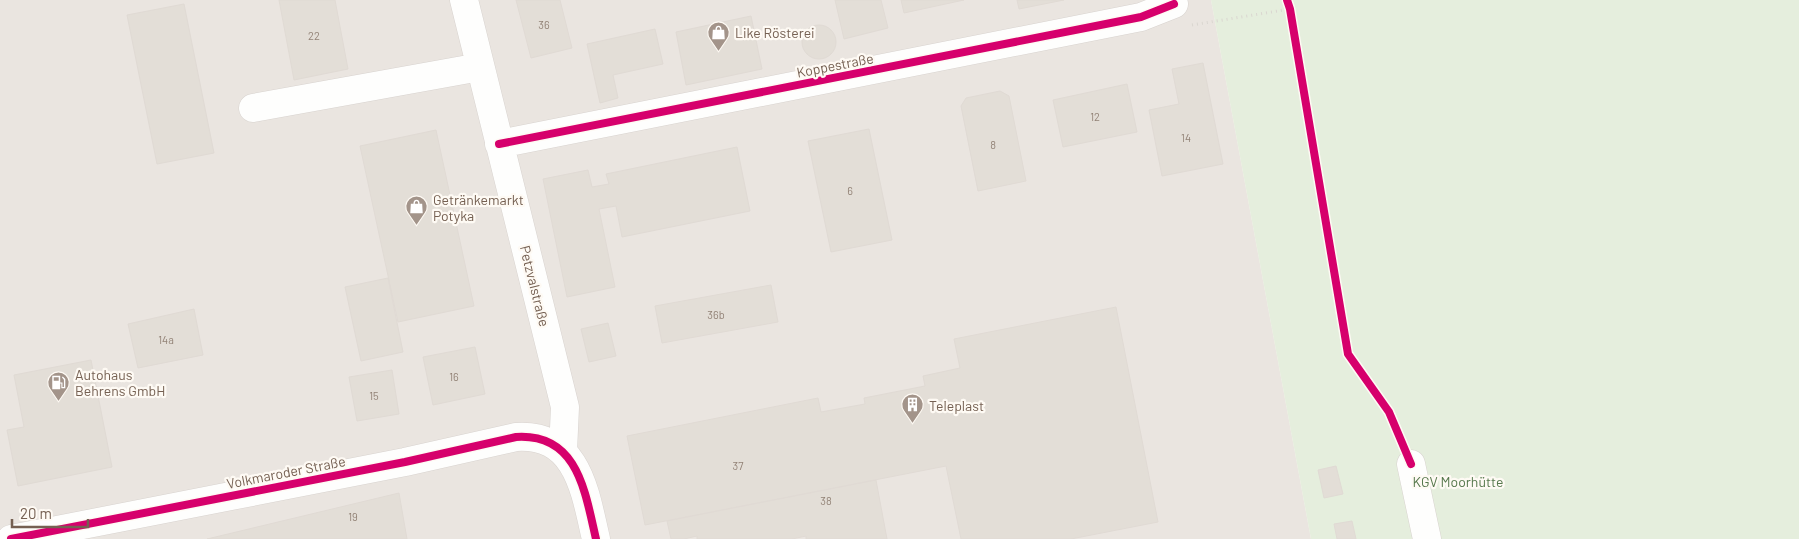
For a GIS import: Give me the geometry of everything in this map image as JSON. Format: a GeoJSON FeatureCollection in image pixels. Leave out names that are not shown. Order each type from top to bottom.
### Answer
{"type":"FeatureCollection","features":[{"type":"Feature","properties":{"kind":"street","name":"Petzvalstraße"},"geometry":{"type":"LineString","coordinates":[[464,0],[565,407],[563,452]]}},
{"type":"Feature","properties":{"kind":"street","name":"Koppestraße"},"geometry":{"type":"LineString","coordinates":[[499,144],[1141,17],[1174,4]]}},
{"type":"Feature","properties":{"kind":"street"},"geometry":{"type":"LineString","coordinates":[[253,108],[480,67]]}},
{"type":"Feature","properties":{"kind":"street","name":"Volkmaroder Straße"},"geometry":{"type":"LineString","coordinates":[[11,539],[69,533],[516,437],[528,436],[541,439],[563,452]]}},
{"type":"Feature","properties":{"kind":"street"},"geometry":{"type":"LineString","coordinates":[[563,452],[572,463],[579,477],[596,539]]}},
{"type":"Feature","properties":{"kind":"street"},"geometry":{"type":"LineString","coordinates":[[1412,464],[1427,539]]}},
{"type":"Feature","properties":{"kind":"path"},"geometry":{"type":"LineString","coordinates":[[1174,4],[1192,26],[1290,9]]}},
{"type":"Feature","properties":{"kind":"shaded area"},"geometry":{"type":"Polygon","coordinates":[[[0,0],[1211,0],[1311,539],[0,539],[0,0]]]}},
{"type":"Feature","properties":{"kind":"green space","name":"KGV Moorhütte"},"geometry":{"type":"Polygon","coordinates":[[[1211,0],[1799,0],[1799,539],[1311,539],[1211,0]]]}},
{"type":"Feature","properties":{"kind":"building"},"geometry":{"type":"Polygon","coordinates":[[[279,0],[335,0],[348,69],[294,80],[279,0]]]}},
{"type":"Feature","properties":{"kind":"building"},"geometry":{"type":"Polygon","coordinates":[[[516,0],[560,0],[572,48],[531,58],[516,0]]]}},
{"type":"Feature","properties":{"kind":"building"},"geometry":{"type":"Polygon","coordinates":[[[835,0],[881,0],[888,28],[844,39],[835,0]]]}},
{"type":"Feature","properties":{"kind":"building"},"geometry":{"type":"Polygon","coordinates":[[[901,0],[964,0],[904,13],[901,0]]]}},
{"type":"Feature","properties":{"kind":"building"},"geometry":{"type":"Polygon","coordinates":[[[1017,0],[1064,0],[1019,9],[1017,0]]]}},
{"type":"Feature","properties":{"kind":"building"},"geometry":{"type":"Polygon","coordinates":[[[184,4],[214,153],[157,164],[127,15],[184,4]]]}},
{"type":"Feature","properties":{"kind":"building","name":"Like Rösterei"},"geometry":{"type":"Polygon","coordinates":[[[751,16],[762,69],[686,85],[676,32],[751,16]]]}},
{"type":"Feature","properties":{"kind":"building"},"geometry":{"type":"Polygon","coordinates":[[[819,25],[826,26],[831,30],[835,35],[835,49],[831,54],[826,58],[819,59],[812,58],[807,54],[803,49],[802,42],[803,35],[807,30],[812,26],[819,25]]]}},
{"type":"Feature","properties":{"kind":"building"},"geometry":{"type":"Polygon","coordinates":[[[655,29],[663,64],[613,75],[618,98],[600,103],[587,44],[655,29]]]}},
{"type":"Feature","properties":{"kind":"building"},"geometry":{"type":"Polygon","coordinates":[[[1203,63],[1223,164],[1162,176],[1149,110],[1179,104],[1172,69],[1203,63]]]}},
{"type":"Feature","properties":{"kind":"building"},"geometry":{"type":"Polygon","coordinates":[[[1127,84],[1137,132],[1063,147],[1053,100],[1127,84]]]}},
{"type":"Feature","properties":{"kind":"building"},"geometry":{"type":"Polygon","coordinates":[[[1000,91],[1009,96],[1026,181],[978,191],[961,106],[966,98],[1000,91]]]}},
{"type":"Feature","properties":{"kind":"building"},"geometry":{"type":"Polygon","coordinates":[[[869,129],[892,240],[831,252],[808,141],[869,129]]]}},
{"type":"Feature","properties":{"kind":"building","name":"Getränkemarkt Potyka"},"geometry":{"type":"Polygon","coordinates":[[[436,130],[474,306],[398,322],[360,146],[436,130]]]}},
{"type":"Feature","properties":{"kind":"building"},"geometry":{"type":"Polygon","coordinates":[[[737,147],[750,211],[622,237],[616,206],[599,209],[615,287],[567,297],[543,179],[588,170],[592,187],[609,184],[606,174],[737,147]]]}},
{"type":"Feature","properties":{"kind":"building"},"geometry":{"type":"Polygon","coordinates":[[[388,278],[403,352],[361,361],[345,287],[388,278]]]}},
{"type":"Feature","properties":{"kind":"building"},"geometry":{"type":"Polygon","coordinates":[[[771,285],[778,322],[662,343],[655,306],[771,285]]]}},
{"type":"Feature","properties":{"kind":"building","name":"Teleplast"},"geometry":{"type":"Polygon","coordinates":[[[1116,307],[1158,522],[1071,539],[961,539],[946,466],[645,525],[627,436],[818,398],[821,412],[865,404],[864,398],[925,386],[923,376],[960,368],[954,339],[1116,307]]]}},
{"type":"Feature","properties":{"kind":"building"},"geometry":{"type":"Polygon","coordinates":[[[194,309],[203,355],[138,368],[128,324],[194,309]]]}},
{"type":"Feature","properties":{"kind":"building"},"geometry":{"type":"Polygon","coordinates":[[[608,323],[616,356],[589,362],[581,329],[608,323]]]}},
{"type":"Feature","properties":{"kind":"building"},"geometry":{"type":"Polygon","coordinates":[[[475,347],[485,394],[433,405],[423,357],[475,347]]]}},
{"type":"Feature","properties":{"kind":"building","name":"Autohaus Behrens GmbH"},"geometry":{"type":"Polygon","coordinates":[[[91,360],[112,467],[18,486],[7,430],[24,427],[14,375],[91,360]]]}},
{"type":"Feature","properties":{"kind":"building"},"geometry":{"type":"Polygon","coordinates":[[[392,370],[399,414],[357,421],[349,377],[392,370]]]}},
{"type":"Feature","properties":{"kind":"building"},"geometry":{"type":"Polygon","coordinates":[[[1336,466],[1343,494],[1324,498],[1318,470],[1336,466]]]}},
{"type":"Feature","properties":{"kind":"building"},"geometry":{"type":"Polygon","coordinates":[[[876,480],[887,539],[806,539],[806,536],[792,539],[697,539],[697,536],[671,539],[667,521],[876,480]]]}},
{"type":"Feature","properties":{"kind":"building"},"geometry":{"type":"Polygon","coordinates":[[[399,493],[407,539],[207,539],[399,493]]]}},
{"type":"Feature","properties":{"kind":"building"},"geometry":{"type":"Polygon","coordinates":[[[1352,521],[1356,539],[1337,539],[1334,524],[1352,521]]]}},
{"type":"Feature","properties":{"kind":"cycle path"},"geometry":{"type":"LineString","coordinates":[[1287,0],[1348,354],[1389,412],[1411,464]]}},
{"type":"Feature","properties":{"kind":"cycle path"},"geometry":{"type":"LineString","coordinates":[[499,144],[1141,17],[1174,4]]}},
{"type":"Feature","properties":{"kind":"cycle path"},"geometry":{"type":"LineString","coordinates":[[11,539],[405,462],[516,437],[537,438],[553,445],[566,455],[582,485],[596,539]]}},
{"type":"Feature","properties":{"kind":"place","name":"Like Rösterei"},"geometry":{"type":"Point","coordinates":[719,51]}},
{"type":"Feature","properties":{"kind":"place","name":"Getränkemarkt Potyka"},"geometry":{"type":"Point","coordinates":[417,226]}},
{"type":"Feature","properties":{"kind":"place","name":"Autohaus Behrens GmbH"},"geometry":{"type":"Point","coordinates":[59,401]}},
{"type":"Feature","properties":{"kind":"place","name":"Teleplast"},"geometry":{"type":"Point","coordinates":[913,424]}}]}
